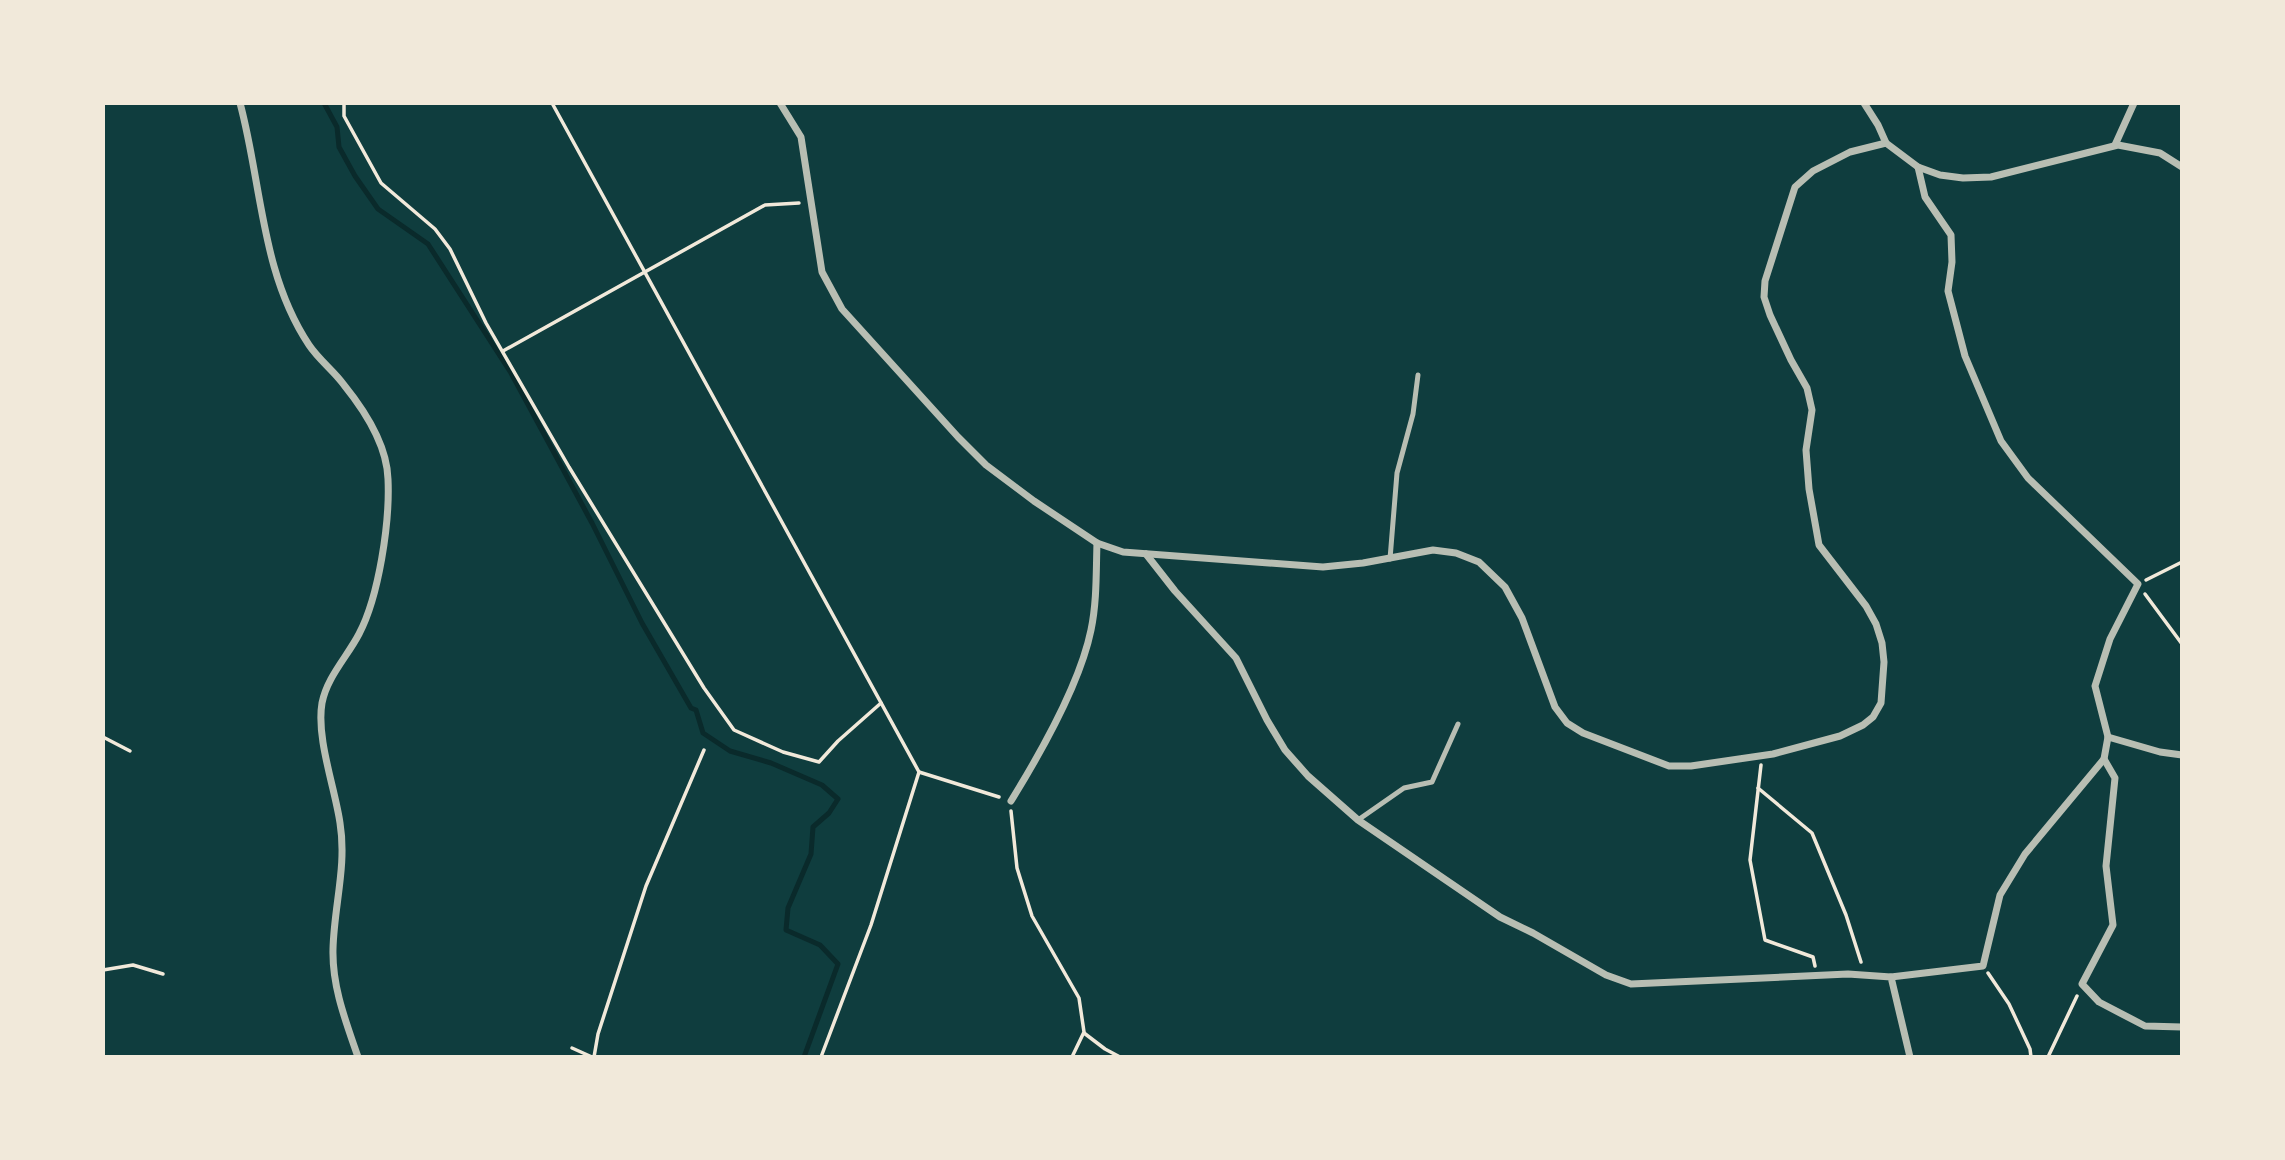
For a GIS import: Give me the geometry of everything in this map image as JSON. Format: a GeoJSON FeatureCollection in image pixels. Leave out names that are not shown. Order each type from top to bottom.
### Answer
{"type":"FeatureCollection","features":[{"type":"Feature","properties":{"kind":"street"},"geometry":{"type":"LineString","coordinates":[[240,103],[267,238],[284,300],[312,349],[345,386],[375,432],[385,454],[388,476],[389,498],[372,606],[359,635],[332,676],[322,701],[320,721],[340,823],[342,848],[342,873],[333,950],[335,981],[358,1057]]}},
{"type":"Feature","properties":{"kind":"street"},"geometry":{"type":"LineString","coordinates":[[780,103],[801,137],[822,272],[842,309],[958,437],[986,465],[1034,501],[1097,543],[1123,552],[1323,567],[1363,564],[1433,550],[1456,553],[1479,562],[1505,587],[1522,618],[1555,706],[1566,723],[1583,733],[1669,766],[1691,766],[1762,756],[1840,736],[1873,717],[1881,703],[1884,662],[1882,643],[1866,606],[1819,545],[1809,489],[1806,450],[1812,410],[1807,388],[1791,360],[1764,298],[1765,281],[1795,187],[1812,171],[1850,152],[1886,143]]}},
{"type":"Feature","properties":{"kind":"street"},"geometry":{"type":"LineString","coordinates":[[1864,103],[1886,143],[1918,167],[1940,174],[1963,178],[1991,177],[2115,145],[2160,153],[2182,167]]}},
{"type":"Feature","properties":{"kind":"street"},"geometry":{"type":"LineString","coordinates":[[2115,145],[2134,103]]}},
{"type":"Feature","properties":{"kind":"street"},"geometry":{"type":"LineString","coordinates":[[1146,554],[1175,591],[1236,658],[1285,750],[1308,776],[1358,820],[1500,917],[1606,975],[1631,984],[1816,975],[1891,976],[1983,966],[2000,895],[2025,854],[2104,759],[2108,737],[2095,686],[2110,639],[2138,584],[2028,478],[2001,441],[1965,356],[1948,291],[1952,262],[1951,234],[1925,197],[1918,167]]}},
{"type":"Feature","properties":{"kind":"street"},"geometry":{"type":"LineString","coordinates":[[1011,801],[1033,765],[1080,666],[1093,617],[1097,543]]}},
{"type":"Feature","properties":{"kind":"street"},"geometry":{"type":"LineString","coordinates":[[2108,737],[2160,752],[2182,755]]}},
{"type":"Feature","properties":{"kind":"street"},"geometry":{"type":"LineString","coordinates":[[2104,759],[2115,778],[2106,866],[2113,925],[2082,984],[2099,1002],[2145,1026],[2182,1027]]}},
{"type":"Feature","properties":{"kind":"street"},"geometry":{"type":"LineString","coordinates":[[1891,976],[1910,1057]]}},
{"type":"Feature","properties":{"kind":"lane"},"geometry":{"type":"LineString","coordinates":[[1390,558],[1397,473],[1413,414],[1418,375]]}},
{"type":"Feature","properties":{"kind":"lane"},"geometry":{"type":"LineString","coordinates":[[1358,820],[1405,788],[1432,782],[1458,724]]}},
{"type":"Feature","properties":{"kind":"path"},"geometry":{"type":"LineString","coordinates":[[345,103],[344,116],[381,183],[435,229],[450,249],[486,323],[583,490],[704,688],[734,730],[783,752],[819,762],[838,741],[881,703]]}},
{"type":"Feature","properties":{"kind":"path"},"geometry":{"type":"LineString","coordinates":[[552,103],[919,772],[1011,801],[1017,868],[1032,916],[1079,999],[1084,1032],[1072,1057]]}},
{"type":"Feature","properties":{"kind":"path"},"geometry":{"type":"LineString","coordinates":[[503,351],[765,205],[810,202]]}},
{"type":"Feature","properties":{"kind":"path"},"geometry":{"type":"LineString","coordinates":[[2182,562],[2138,584],[2182,644]]}},
{"type":"Feature","properties":{"kind":"path"},"geometry":{"type":"LineString","coordinates":[[103,737],[130,751]]}},
{"type":"Feature","properties":{"kind":"path"},"geometry":{"type":"LineString","coordinates":[[572,1048],[593,1057],[646,886],[704,750]]}},
{"type":"Feature","properties":{"kind":"path"},"geometry":{"type":"LineString","coordinates":[[1762,756],[1750,860],[1765,940],[1813,957],[1816,975]]}},
{"type":"Feature","properties":{"kind":"path"},"geometry":{"type":"LineString","coordinates":[[821,1057],[871,925],[919,772]]}},
{"type":"Feature","properties":{"kind":"path"},"geometry":{"type":"LineString","coordinates":[[1758,788],[1812,833],[1846,915],[1865,974]]}},
{"type":"Feature","properties":{"kind":"path"},"geometry":{"type":"LineString","coordinates":[[103,970],[133,965],[163,974]]}},
{"type":"Feature","properties":{"kind":"path"},"geometry":{"type":"LineString","coordinates":[[1983,966],[2009,1004],[2030,1049],[2031,1057]]}},
{"type":"Feature","properties":{"kind":"path"},"geometry":{"type":"LineString","coordinates":[[2048,1057],[2082,984]]}},
{"type":"Feature","properties":{"kind":"path"},"geometry":{"type":"LineString","coordinates":[[1084,1032],[1120,1057]]}},
{"type":"Feature","properties":{"kind":"waterway"},"geometry":{"type":"LineString","coordinates":[[324,103],[337,127],[339,147],[355,176],[378,209],[428,244],[511,373],[592,523],[642,623],[691,708],[696,710],[703,733],[730,751],[771,763],[822,785],[838,799],[829,813],[813,827],[811,854],[788,908],[786,930],[820,945],[838,964],[804,1057]]}}]}
